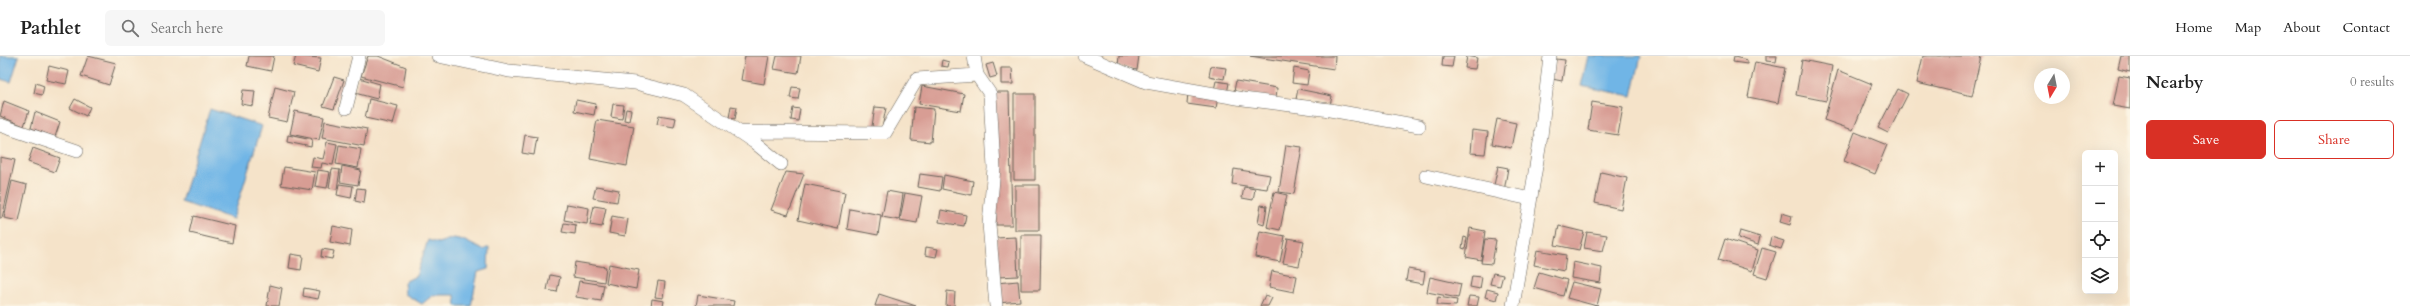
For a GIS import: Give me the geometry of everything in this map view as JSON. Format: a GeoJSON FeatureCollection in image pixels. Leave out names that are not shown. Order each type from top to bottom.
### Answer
{"type":"FeatureCollection","features":[{"type":"Feature","properties":{"kind":"street"},"geometry":{"type":"LineString","coordinates":[[346,108],[359,56]]}},
{"type":"Feature","properties":{"kind":"street"},"geometry":{"type":"LineString","coordinates":[[438,56],[509,71],[635,83],[684,95],[781,164]]}},
{"type":"Feature","properties":{"kind":"street"},"geometry":{"type":"LineString","coordinates":[[974,56],[977,75],[990,94],[994,168],[989,224],[996,306]]}},
{"type":"Feature","properties":{"kind":"street"},"geometry":{"type":"LineString","coordinates":[[1085,56],[1146,82],[1243,99],[1330,110],[1419,126]]}},
{"type":"Feature","properties":{"kind":"street"},"geometry":{"type":"LineString","coordinates":[[1513,306],[1541,136],[1550,56]]}},
{"type":"Feature","properties":{"kind":"street"},"geometry":{"type":"LineString","coordinates":[[738,132],[885,133],[917,79],[977,75]]}},
{"type":"Feature","properties":{"kind":"street"},"geometry":{"type":"LineString","coordinates":[[0,125],[77,151]]}},
{"type":"Feature","properties":{"kind":"street"},"geometry":{"type":"LineString","coordinates":[[1426,176],[1530,199]]}},
{"type":"Feature","properties":{"kind":"water"},"geometry":{"type":"Polygon","coordinates":[[[0,56],[19,56],[11,82],[0,79],[0,56]]]}},
{"type":"Feature","properties":{"kind":"water"},"geometry":{"type":"Polygon","coordinates":[[[1588,56],[1641,56],[1632,96],[1581,86],[1588,56]]]}},
{"type":"Feature","properties":{"kind":"water"},"geometry":{"type":"Polygon","coordinates":[[[210,109],[262,126],[233,219],[181,202],[210,109]]]}},
{"type":"Feature","properties":{"kind":"water"},"geometry":{"type":"Polygon","coordinates":[[[454,238],[463,240],[483,250],[489,247],[488,269],[478,272],[471,306],[456,306],[455,295],[433,295],[422,304],[405,294],[404,282],[416,276],[428,240],[438,243],[454,238]]]}},
{"type":"Feature","properties":{"kind":"building"},"geometry":{"type":"Polygon","coordinates":[[[88,56],[116,63],[109,85],[81,76],[88,56]]]}},
{"type":"Feature","properties":{"kind":"building"},"geometry":{"type":"Polygon","coordinates":[[[249,56],[274,56],[271,71],[247,66],[249,56]]]}},
{"type":"Feature","properties":{"kind":"building"},"geometry":{"type":"Polygon","coordinates":[[[296,56],[321,58],[318,72],[293,66],[296,56]]]}},
{"type":"Feature","properties":{"kind":"building"},"geometry":{"type":"Polygon","coordinates":[[[368,56],[378,56],[406,67],[403,87],[361,76],[368,56]]]}},
{"type":"Feature","properties":{"kind":"building"},"geometry":{"type":"Polygon","coordinates":[[[745,56],[769,56],[764,84],[741,80],[745,56]]]}},
{"type":"Feature","properties":{"kind":"building"},"geometry":{"type":"Polygon","coordinates":[[[777,56],[801,56],[798,73],[774,69],[777,56]]]}},
{"type":"Feature","properties":{"kind":"building"},"geometry":{"type":"Polygon","coordinates":[[[1119,56],[1139,56],[1137,70],[1118,66],[1119,56]]]}},
{"type":"Feature","properties":{"kind":"building"},"geometry":{"type":"Polygon","coordinates":[[[1250,56],[1335,56],[1334,69],[1250,56]]]}},
{"type":"Feature","properties":{"kind":"building"},"geometry":{"type":"Polygon","coordinates":[[[1443,56],[1454,56],[1452,67],[1442,66],[1443,56]]]}},
{"type":"Feature","properties":{"kind":"building"},"geometry":{"type":"Polygon","coordinates":[[[1467,56],[1477,58],[1475,69],[1465,68],[1467,56]]]}},
{"type":"Feature","properties":{"kind":"building"},"geometry":{"type":"Polygon","coordinates":[[[1766,56],[1777,56],[1776,62],[1766,61],[1766,56]]]}},
{"type":"Feature","properties":{"kind":"building"},"geometry":{"type":"Polygon","coordinates":[[[1923,56],[1981,56],[1972,96],[1917,83],[1923,56]]]}},
{"type":"Feature","properties":{"kind":"building"},"geometry":{"type":"Polygon","coordinates":[[[2121,56],[2130,56],[2130,72],[2118,69],[2121,56]]]}},
{"type":"Feature","properties":{"kind":"building"},"geometry":{"type":"Polygon","coordinates":[[[1734,57],[1747,60],[1747,64],[1733,62],[1734,57]]]}},
{"type":"Feature","properties":{"kind":"building"},"geometry":{"type":"Polygon","coordinates":[[[1556,59],[1565,60],[1562,81],[1552,79],[1556,59]]]}},
{"type":"Feature","properties":{"kind":"building"},"geometry":{"type":"Polygon","coordinates":[[[942,60],[949,62],[948,67],[941,66],[942,60]]]}},
{"type":"Feature","properties":{"kind":"building"},"geometry":{"type":"Polygon","coordinates":[[[1802,60],[1832,66],[1826,101],[1796,95],[1802,60]]]}},
{"type":"Feature","properties":{"kind":"building"},"geometry":{"type":"Polygon","coordinates":[[[1755,62],[1785,68],[1778,103],[1748,97],[1755,62]]]}},
{"type":"Feature","properties":{"kind":"building"},"geometry":{"type":"Polygon","coordinates":[[[993,63],[997,76],[990,78],[986,65],[993,63]]]}},
{"type":"Feature","properties":{"kind":"building"},"geometry":{"type":"Polygon","coordinates":[[[49,66],[69,71],[66,84],[46,80],[49,66]]]}},
{"type":"Feature","properties":{"kind":"building"},"geometry":{"type":"Polygon","coordinates":[[[1211,66],[1226,68],[1224,79],[1209,76],[1211,66]]]}},
{"type":"Feature","properties":{"kind":"building"},"geometry":{"type":"Polygon","coordinates":[[[1001,68],[1012,68],[1013,84],[1001,84],[1001,68]]]}},
{"type":"Feature","properties":{"kind":"building"},"geometry":{"type":"Polygon","coordinates":[[[1294,68],[1309,71],[1307,85],[1292,83],[1294,68]]]}},
{"type":"Feature","properties":{"kind":"building"},"geometry":{"type":"Polygon","coordinates":[[[1838,70],[1872,84],[1853,130],[1824,120],[1838,70]]]}},
{"type":"Feature","properties":{"kind":"building"},"geometry":{"type":"Polygon","coordinates":[[[2119,76],[2130,78],[2130,109],[2113,106],[2119,76]]]}},
{"type":"Feature","properties":{"kind":"building"},"geometry":{"type":"Polygon","coordinates":[[[334,77],[344,80],[334,109],[323,106],[334,77]]]}},
{"type":"Feature","properties":{"kind":"building"},"geometry":{"type":"Polygon","coordinates":[[[359,78],[380,84],[377,99],[355,93],[359,78]]]}},
{"type":"Feature","properties":{"kind":"building"},"geometry":{"type":"Polygon","coordinates":[[[1216,81],[1229,83],[1227,93],[1214,90],[1216,81]]]}},
{"type":"Feature","properties":{"kind":"building"},"geometry":{"type":"Polygon","coordinates":[[[1236,81],[1277,88],[1276,99],[1234,91],[1236,81]]]}},
{"type":"Feature","properties":{"kind":"building"},"geometry":{"type":"Polygon","coordinates":[[[36,83],[44,86],[42,95],[34,93],[36,83]]]}},
{"type":"Feature","properties":{"kind":"building"},"geometry":{"type":"Polygon","coordinates":[[[922,86],[964,94],[961,111],[919,104],[922,86]]]}},
{"type":"Feature","properties":{"kind":"building"},"geometry":{"type":"Polygon","coordinates":[[[275,87],[294,92],[287,122],[268,118],[275,87]]]}},
{"type":"Feature","properties":{"kind":"building"},"geometry":{"type":"Polygon","coordinates":[[[792,87],[800,88],[798,99],[790,98],[792,87]]]}},
{"type":"Feature","properties":{"kind":"building"},"geometry":{"type":"Polygon","coordinates":[[[1298,89],[1332,96],[1330,106],[1296,99],[1298,89]]]}},
{"type":"Feature","properties":{"kind":"building"},"geometry":{"type":"Polygon","coordinates":[[[1898,89],[1908,94],[1888,133],[1878,128],[1898,89]]]}},
{"type":"Feature","properties":{"kind":"building"},"geometry":{"type":"Polygon","coordinates":[[[243,90],[255,91],[253,106],[241,104],[243,90]]]}},
{"type":"Feature","properties":{"kind":"building"},"geometry":{"type":"Polygon","coordinates":[[[993,92],[1009,92],[1012,225],[996,225],[993,92]]]}},
{"type":"Feature","properties":{"kind":"building"},"geometry":{"type":"Polygon","coordinates":[[[1188,92],[1218,97],[1216,108],[1187,104],[1188,92]]]}},
{"type":"Feature","properties":{"kind":"building"},"geometry":{"type":"Polygon","coordinates":[[[1014,94],[1035,94],[1035,180],[1014,180],[1014,94]]]}},
{"type":"Feature","properties":{"kind":"building"},"geometry":{"type":"Polygon","coordinates":[[[75,99],[90,107],[86,116],[70,108],[75,99]]]}},
{"type":"Feature","properties":{"kind":"building"},"geometry":{"type":"Polygon","coordinates":[[[369,99],[398,106],[393,124],[365,118],[369,99]]]}},
{"type":"Feature","properties":{"kind":"building"},"geometry":{"type":"Polygon","coordinates":[[[576,100],[596,104],[594,115],[574,111],[576,100]]]}},
{"type":"Feature","properties":{"kind":"building"},"geometry":{"type":"Polygon","coordinates":[[[4,101],[29,111],[24,126],[0,116],[4,101]]]}},
{"type":"Feature","properties":{"kind":"building"},"geometry":{"type":"Polygon","coordinates":[[[1592,102],[1623,107],[1618,135],[1588,130],[1592,102]]]}},
{"type":"Feature","properties":{"kind":"building"},"geometry":{"type":"Polygon","coordinates":[[[613,104],[624,105],[622,119],[611,117],[613,104]]]}},
{"type":"Feature","properties":{"kind":"building"},"geometry":{"type":"Polygon","coordinates":[[[731,106],[737,107],[735,119],[729,118],[731,106]]]}},
{"type":"Feature","properties":{"kind":"building"},"geometry":{"type":"Polygon","coordinates":[[[875,107],[886,108],[882,128],[872,126],[875,107]]]}},
{"type":"Feature","properties":{"kind":"building"},"geometry":{"type":"Polygon","coordinates":[[[914,107],[934,109],[931,142],[911,140],[914,107]]]}},
{"type":"Feature","properties":{"kind":"building"},"geometry":{"type":"Polygon","coordinates":[[[793,108],[800,109],[798,121],[791,120],[793,108]]]}},
{"type":"Feature","properties":{"kind":"building"},"geometry":{"type":"Polygon","coordinates":[[[626,109],[631,110],[629,121],[624,120],[626,109]]]}},
{"type":"Feature","properties":{"kind":"building"},"geometry":{"type":"Polygon","coordinates":[[[295,111],[324,117],[319,140],[290,134],[295,111]]]}},
{"type":"Feature","properties":{"kind":"building"},"geometry":{"type":"Polygon","coordinates":[[[35,112],[60,122],[55,137],[31,128],[35,112]]]}},
{"type":"Feature","properties":{"kind":"building"},"geometry":{"type":"Polygon","coordinates":[[[659,115],[676,118],[674,127],[657,124],[659,115]]]}},
{"type":"Feature","properties":{"kind":"building"},"geometry":{"type":"Polygon","coordinates":[[[1497,119],[1516,123],[1511,148],[1492,144],[1497,119]]]}},
{"type":"Feature","properties":{"kind":"building"},"geometry":{"type":"Polygon","coordinates":[[[597,120],[634,126],[627,166],[590,159],[597,120]]]}},
{"type":"Feature","properties":{"kind":"building"},"geometry":{"type":"Polygon","coordinates":[[[325,121],[367,129],[364,146],[322,138],[325,121]]]}},
{"type":"Feature","properties":{"kind":"building"},"geometry":{"type":"Polygon","coordinates":[[[1472,130],[1488,132],[1485,154],[1470,153],[1472,130]]]}},
{"type":"Feature","properties":{"kind":"building"},"geometry":{"type":"Polygon","coordinates":[[[1855,132],[1887,145],[1875,174],[1844,161],[1855,132]]]}},
{"type":"Feature","properties":{"kind":"building"},"geometry":{"type":"Polygon","coordinates":[[[288,135],[312,140],[311,147],[287,142],[288,135]]]}},
{"type":"Feature","properties":{"kind":"building"},"geometry":{"type":"Polygon","coordinates":[[[525,135],[537,137],[534,155],[522,153],[525,135]]]}},
{"type":"Feature","properties":{"kind":"building"},"geometry":{"type":"Polygon","coordinates":[[[327,142],[337,144],[333,165],[322,163],[321,168],[311,167],[313,157],[323,159],[327,142]]]}},
{"type":"Feature","properties":{"kind":"building"},"geometry":{"type":"Polygon","coordinates":[[[339,145],[361,149],[358,168],[336,164],[339,145]]]}},
{"type":"Feature","properties":{"kind":"building"},"geometry":{"type":"Polygon","coordinates":[[[1286,145],[1302,147],[1294,194],[1279,192],[1286,145]]]}},
{"type":"Feature","properties":{"kind":"building"},"geometry":{"type":"Polygon","coordinates":[[[33,148],[60,158],[55,172],[28,162],[33,148]]]}},
{"type":"Feature","properties":{"kind":"building"},"geometry":{"type":"Polygon","coordinates":[[[0,157],[15,160],[2,218],[0,218],[0,157]]]}},
{"type":"Feature","properties":{"kind":"building"},"geometry":{"type":"Polygon","coordinates":[[[342,166],[361,170],[358,185],[340,182],[342,166]]]}},
{"type":"Feature","properties":{"kind":"building"},"geometry":{"type":"Polygon","coordinates":[[[1498,166],[1508,168],[1504,191],[1493,190],[1498,166]]]}},
{"type":"Feature","properties":{"kind":"building"},"geometry":{"type":"Polygon","coordinates":[[[284,167],[315,172],[312,190],[281,185],[284,167]]]}},
{"type":"Feature","properties":{"kind":"building"},"geometry":{"type":"Polygon","coordinates":[[[332,169],[340,170],[337,189],[329,188],[332,169]]]}},
{"type":"Feature","properties":{"kind":"building"},"geometry":{"type":"Polygon","coordinates":[[[1234,169],[1270,175],[1267,189],[1232,184],[1234,169]]]}},
{"type":"Feature","properties":{"kind":"building"},"geometry":{"type":"Polygon","coordinates":[[[318,170],[330,172],[327,188],[315,186],[318,170]]]}},
{"type":"Feature","properties":{"kind":"building"},"geometry":{"type":"Polygon","coordinates":[[[786,172],[804,174],[788,215],[771,210],[786,172]]]}},
{"type":"Feature","properties":{"kind":"building"},"geometry":{"type":"Polygon","coordinates":[[[1601,172],[1627,178],[1621,209],[1595,203],[1601,172]]]}},
{"type":"Feature","properties":{"kind":"building"},"geometry":{"type":"Polygon","coordinates":[[[920,174],[942,177],[940,191],[918,187],[920,174]]]}},
{"type":"Feature","properties":{"kind":"building"},"geometry":{"type":"Polygon","coordinates":[[[944,175],[973,181],[971,195],[942,189],[944,175]]]}},
{"type":"Feature","properties":{"kind":"building"},"geometry":{"type":"Polygon","coordinates":[[[12,181],[27,185],[19,221],[4,218],[12,181]]]}},
{"type":"Feature","properties":{"kind":"building"},"geometry":{"type":"Polygon","coordinates":[[[339,184],[353,186],[351,198],[337,195],[339,184]]]}},
{"type":"Feature","properties":{"kind":"building"},"geometry":{"type":"Polygon","coordinates":[[[805,184],[845,192],[838,229],[798,220],[805,184]]]}},
{"type":"Feature","properties":{"kind":"building"},"geometry":{"type":"Polygon","coordinates":[[[1015,185],[1039,185],[1039,230],[1015,230],[1015,185]]]}},
{"type":"Feature","properties":{"kind":"building"},"geometry":{"type":"Polygon","coordinates":[[[596,186],[619,190],[617,202],[593,198],[596,186]]]}},
{"type":"Feature","properties":{"kind":"building"},"geometry":{"type":"Polygon","coordinates":[[[1244,187],[1255,189],[1253,200],[1242,198],[1244,187]]]}},
{"type":"Feature","properties":{"kind":"building"},"geometry":{"type":"Polygon","coordinates":[[[357,188],[366,189],[364,203],[355,201],[357,188]]]}},
{"type":"Feature","properties":{"kind":"building"},"geometry":{"type":"Polygon","coordinates":[[[887,191],[903,194],[899,220],[882,217],[887,191]]]}},
{"type":"Feature","properties":{"kind":"building"},"geometry":{"type":"Polygon","coordinates":[[[1274,192],[1287,195],[1280,230],[1267,227],[1274,192]]]}},
{"type":"Feature","properties":{"kind":"building"},"geometry":{"type":"Polygon","coordinates":[[[905,193],[922,196],[917,223],[900,220],[905,193]]]}},
{"type":"Feature","properties":{"kind":"building"},"geometry":{"type":"Polygon","coordinates":[[[567,204],[589,208],[587,224],[564,220],[567,204]]]}},
{"type":"Feature","properties":{"kind":"building"},"geometry":{"type":"Polygon","coordinates":[[[1261,205],[1267,206],[1264,225],[1258,223],[1261,205]]]}},
{"type":"Feature","properties":{"kind":"building"},"geometry":{"type":"Polygon","coordinates":[[[594,206],[606,208],[602,227],[590,225],[594,206]]]}},
{"type":"Feature","properties":{"kind":"building"},"geometry":{"type":"Polygon","coordinates":[[[850,209],[881,215],[878,235],[847,229],[850,209]]]}},
{"type":"Feature","properties":{"kind":"building"},"geometry":{"type":"Polygon","coordinates":[[[941,210],[966,215],[964,226],[939,222],[941,210]]]}},
{"type":"Feature","properties":{"kind":"building"},"geometry":{"type":"Polygon","coordinates":[[[1782,213],[1792,216],[1790,225],[1780,222],[1782,213]]]}},
{"type":"Feature","properties":{"kind":"building"},"geometry":{"type":"Polygon","coordinates":[[[194,216],[235,226],[232,243],[190,233],[194,216]]]}},
{"type":"Feature","properties":{"kind":"building"},"geometry":{"type":"Polygon","coordinates":[[[612,216],[628,219],[625,236],[609,233],[612,216]]]}},
{"type":"Feature","properties":{"kind":"building"},"geometry":{"type":"Polygon","coordinates":[[[564,223],[576,225],[575,234],[562,232],[564,223]]]}},
{"type":"Feature","properties":{"kind":"building"},"geometry":{"type":"Polygon","coordinates":[[[333,226],[352,230],[350,246],[330,242],[333,226]]]}},
{"type":"Feature","properties":{"kind":"building"},"geometry":{"type":"Polygon","coordinates":[[[1559,226],[1584,232],[1579,250],[1555,245],[1559,226]]]}},
{"type":"Feature","properties":{"kind":"building"},"geometry":{"type":"Polygon","coordinates":[[[1470,228],[1485,231],[1481,260],[1466,257],[1470,228]]]}},
{"type":"Feature","properties":{"kind":"building"},"geometry":{"type":"Polygon","coordinates":[[[1260,231],[1285,236],[1280,262],[1255,257],[1260,231]]]}},
{"type":"Feature","properties":{"kind":"building"},"geometry":{"type":"Polygon","coordinates":[[[1740,231],[1760,237],[1758,245],[1738,238],[1740,231]]]}},
{"type":"Feature","properties":{"kind":"building"},"geometry":{"type":"Polygon","coordinates":[[[1587,232],[1607,235],[1603,251],[1584,248],[1587,232]]]}},
{"type":"Feature","properties":{"kind":"building"},"geometry":{"type":"Polygon","coordinates":[[[1021,235],[1041,235],[1040,290],[1021,290],[1021,235]]]}},
{"type":"Feature","properties":{"kind":"building"},"geometry":{"type":"Polygon","coordinates":[[[1016,237],[1018,276],[998,277],[996,238],[1016,237]]]}},
{"type":"Feature","properties":{"kind":"building"},"geometry":{"type":"Polygon","coordinates":[[[1464,237],[1467,238],[1465,249],[1462,248],[1464,237]]]}},
{"type":"Feature","properties":{"kind":"building"},"geometry":{"type":"Polygon","coordinates":[[[1771,237],[1784,241],[1781,249],[1769,245],[1771,237]]]}},
{"type":"Feature","properties":{"kind":"building"},"geometry":{"type":"Polygon","coordinates":[[[1288,238],[1304,241],[1299,266],[1283,263],[1288,238]]]}},
{"type":"Feature","properties":{"kind":"building"},"geometry":{"type":"Polygon","coordinates":[[[1485,239],[1496,240],[1492,264],[1481,263],[1485,239]]]}},
{"type":"Feature","properties":{"kind":"building"},"geometry":{"type":"Polygon","coordinates":[[[1725,239],[1758,250],[1752,271],[1718,260],[1725,239]]]}},
{"type":"Feature","properties":{"kind":"building"},"geometry":{"type":"Polygon","coordinates":[[[926,247],[938,249],[936,257],[925,255],[926,247]]]}},
{"type":"Feature","properties":{"kind":"building"},"geometry":{"type":"Polygon","coordinates":[[[1762,248],[1776,252],[1767,278],[1754,274],[1762,248]]]}},
{"type":"Feature","properties":{"kind":"building"},"geometry":{"type":"Polygon","coordinates":[[[322,249],[334,251],[332,259],[321,257],[322,249]]]}},
{"type":"Feature","properties":{"kind":"building"},"geometry":{"type":"Polygon","coordinates":[[[1537,250],[1566,255],[1564,271],[1534,265],[1537,250]]]}},
{"type":"Feature","properties":{"kind":"building"},"geometry":{"type":"Polygon","coordinates":[[[291,254],[303,256],[301,270],[289,268],[291,254]]]}},
{"type":"Feature","properties":{"kind":"building"},"geometry":{"type":"Polygon","coordinates":[[[575,262],[606,267],[604,282],[573,277],[575,262]]]}},
{"type":"Feature","properties":{"kind":"building"},"geometry":{"type":"Polygon","coordinates":[[[1573,262],[1602,268],[1600,283],[1571,278],[1573,262]]]}},
{"type":"Feature","properties":{"kind":"building"},"geometry":{"type":"Polygon","coordinates":[[[609,264],[639,270],[636,289],[606,283],[609,264]]]}},
{"type":"Feature","properties":{"kind":"building"},"geometry":{"type":"Polygon","coordinates":[[[1408,269],[1425,272],[1423,284],[1406,281],[1408,269]]]}},
{"type":"Feature","properties":{"kind":"building"},"geometry":{"type":"Polygon","coordinates":[[[1272,271],[1297,276],[1294,292],[1269,287],[1272,271]]]}},
{"type":"Feature","properties":{"kind":"building"},"geometry":{"type":"Polygon","coordinates":[[[1539,272],[1567,280],[1563,296],[1534,288],[1539,272]]]}},
{"type":"Feature","properties":{"kind":"building"},"geometry":{"type":"Polygon","coordinates":[[[1493,273],[1503,275],[1500,286],[1490,284],[1493,273]]]}},
{"type":"Feature","properties":{"kind":"building"},"geometry":{"type":"Polygon","coordinates":[[[550,275],[560,277],[557,292],[547,290],[550,275]]]}},
{"type":"Feature","properties":{"kind":"building"},"geometry":{"type":"Polygon","coordinates":[[[1472,276],[1482,277],[1480,289],[1470,287],[1472,276]]]}},
{"type":"Feature","properties":{"kind":"building"},"geometry":{"type":"Polygon","coordinates":[[[1430,277],[1461,284],[1458,298],[1427,292],[1430,277]]]}},
{"type":"Feature","properties":{"kind":"building"},"geometry":{"type":"Polygon","coordinates":[[[579,281],[604,285],[601,301],[576,297],[579,281]]]}},
{"type":"Feature","properties":{"kind":"building"},"geometry":{"type":"Polygon","coordinates":[[[658,281],[665,282],[663,298],[655,297],[658,281]]]}},
{"type":"Feature","properties":{"kind":"building"},"geometry":{"type":"Polygon","coordinates":[[[1018,281],[1020,301],[998,303],[996,283],[1018,281]]]}},
{"type":"Feature","properties":{"kind":"building"},"geometry":{"type":"Polygon","coordinates":[[[1572,282],[1601,289],[1597,306],[1567,298],[1572,282]]]}},
{"type":"Feature","properties":{"kind":"building"},"geometry":{"type":"Polygon","coordinates":[[[270,285],[282,288],[279,306],[267,306],[270,285]]]}},
{"type":"Feature","properties":{"kind":"building"},"geometry":{"type":"Polygon","coordinates":[[[304,288],[320,291],[318,299],[303,296],[304,288]]]}},
{"type":"Feature","properties":{"kind":"building"},"geometry":{"type":"Polygon","coordinates":[[[1487,289],[1498,292],[1496,300],[1485,297],[1487,289]]]}},
{"type":"Feature","properties":{"kind":"building"},"geometry":{"type":"Polygon","coordinates":[[[947,291],[955,292],[954,306],[946,306],[947,291]]]}},
{"type":"Feature","properties":{"kind":"building"},"geometry":{"type":"Polygon","coordinates":[[[879,294],[916,306],[875,306],[879,294]]]}},
{"type":"Feature","properties":{"kind":"building"},"geometry":{"type":"Polygon","coordinates":[[[698,295],[734,301],[733,306],[696,306],[698,295]]]}},
{"type":"Feature","properties":{"kind":"building"},"geometry":{"type":"Polygon","coordinates":[[[1265,295],[1272,298],[1268,306],[1260,306],[1265,295]]]}},
{"type":"Feature","properties":{"kind":"building"},"geometry":{"type":"Polygon","coordinates":[[[1469,296],[1479,297],[1477,306],[1467,306],[1469,296]]]}},
{"type":"Feature","properties":{"kind":"building"},"geometry":{"type":"Polygon","coordinates":[[[1438,297],[1457,300],[1456,306],[1437,305],[1438,297]]]}},
{"type":"Feature","properties":{"kind":"building"},"geometry":{"type":"Polygon","coordinates":[[[652,299],[664,301],[663,306],[651,306],[652,299]]]}}]}
